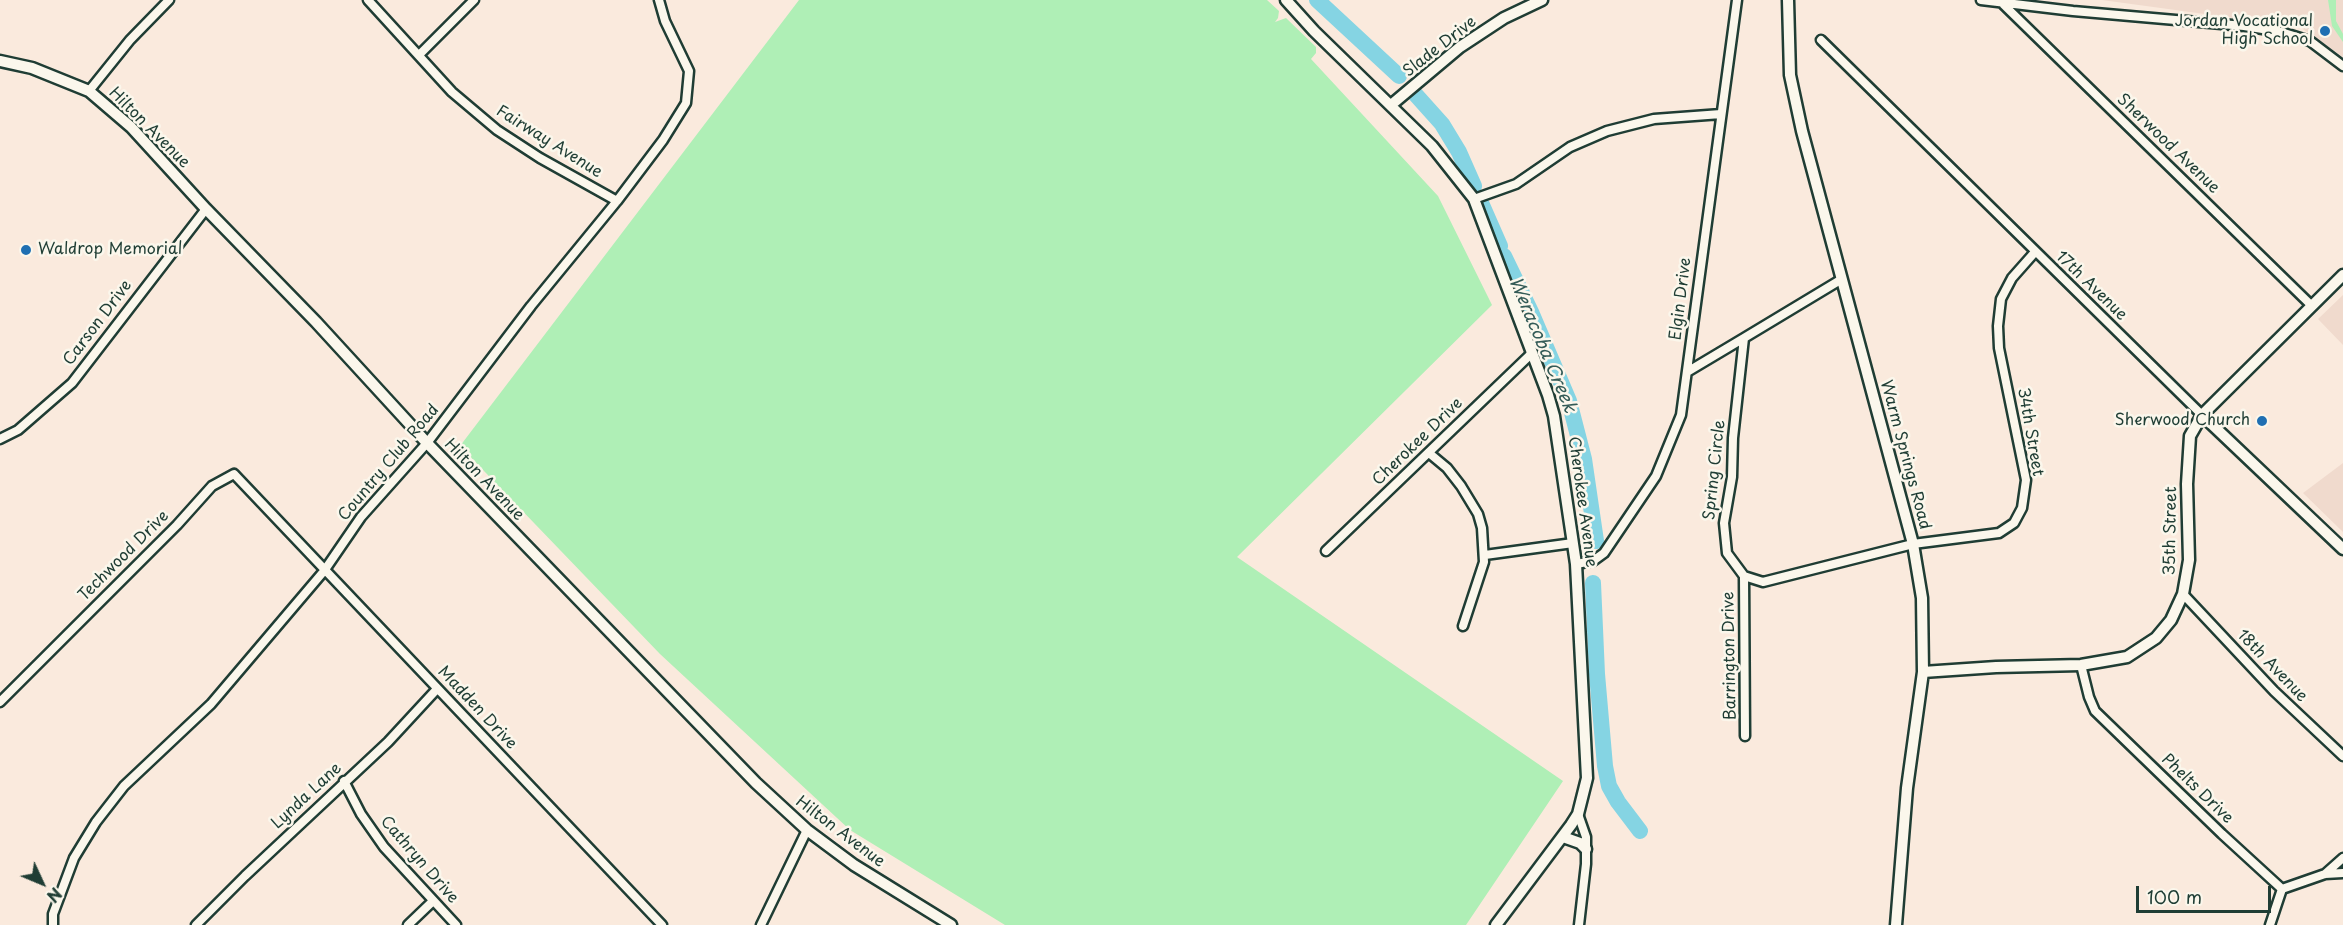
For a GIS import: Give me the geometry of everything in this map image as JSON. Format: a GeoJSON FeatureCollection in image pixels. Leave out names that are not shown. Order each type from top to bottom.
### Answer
{"type":"FeatureCollection","features":[{"type":"Feature","properties":{"kind":"street"},"geometry":{"type":"LineString","coordinates":[[89,91],[130,40],[169,0]]}},
{"type":"Feature","properties":{"kind":"street","name":"Fairway Avenue"},"geometry":{"type":"LineString","coordinates":[[368,0],[452,92],[497,130],[540,158],[617,201]]}},
{"type":"Feature","properties":{"kind":"street"},"geometry":{"type":"LineString","coordinates":[[419,55],[474,0]]}},
{"type":"Feature","properties":{"kind":"street","name":"Country Club Road"},"geometry":{"type":"LineString","coordinates":[[53,925],[53,914],[74,858],[96,822],[124,786],[211,704],[324,571],[361,517],[427,443],[531,306],[617,201],[663,140],[686,103],[689,71],[665,21],[659,0]]}},
{"type":"Feature","properties":{"kind":"street","name":"Cherokee Avenue"},"geometry":{"type":"LineString","coordinates":[[1286,0],[1314,31],[1432,146],[1474,199],[1554,416],[1576,564],[1587,778],[1578,814],[1496,925]]}},
{"type":"Feature","properties":{"kind":"street","name":"Slade Drive"},"geometry":{"type":"LineString","coordinates":[[1391,105],[1460,46],[1504,18],[1542,0]]}},
{"type":"Feature","properties":{"kind":"street","name":"Elgin Drive"},"geometry":{"type":"LineString","coordinates":[[1576,564],[1593,561],[1604,553],[1656,476],[1681,415],[1737,0]]}},
{"type":"Feature","properties":{"kind":"street","name":"Warm Springs Road"},"geometry":{"type":"LineString","coordinates":[[1788,0],[1790,75],[1802,131],[1913,544],[1922,598],[1923,672],[1907,788],[1896,925]]}},
{"type":"Feature","properties":{"kind":"street"},"geometry":{"type":"LineString","coordinates":[[1981,0],[2003,4],[2244,26],[2281,32],[2310,41],[2343,66]]}},
{"type":"Feature","properties":{"kind":"street","name":"Sherwood Avenue"},"geometry":{"type":"LineString","coordinates":[[2003,4],[2312,306]]}},
{"type":"Feature","properties":{"kind":"street","name":"17th Avenue"},"geometry":{"type":"LineString","coordinates":[[1821,40],[2202,415],[2343,549]]}},
{"type":"Feature","properties":{"kind":"street","name":"Hilton Avenue"},"geometry":{"type":"LineString","coordinates":[[0,61],[32,68],[89,91],[131,127],[427,443],[756,783],[807,830],[854,865],[951,925]]}},
{"type":"Feature","properties":{"kind":"street"},"geometry":{"type":"LineString","coordinates":[[1474,199],[1516,184],[1570,147],[1607,131],[1654,119],[1721,114]]}},
{"type":"Feature","properties":{"kind":"street","name":"Carson Drive"},"geometry":{"type":"LineString","coordinates":[[0,439],[18,430],[72,383],[206,209]]}},
{"type":"Feature","properties":{"kind":"street","name":"34th Street"},"geometry":{"type":"LineString","coordinates":[[1913,544],[2000,533],[2014,522],[2022,508],[2026,480],[1999,348],[1998,326],[2001,298],[2012,278],[2035,252]]}},
{"type":"Feature","properties":{"kind":"street","name":"35th Street"},"geometry":{"type":"LineString","coordinates":[[1923,672],[2081,665],[2127,657],[2156,638],[2171,620],[2183,594],[2188,560],[2187,484],[2190,436],[2202,415],[2343,275]]}},
{"type":"Feature","properties":{"kind":"street"},"geometry":{"type":"LineString","coordinates":[[1687,372],[1842,279]]}},
{"type":"Feature","properties":{"kind":"street","name":"Spring Circle"},"geometry":{"type":"LineString","coordinates":[[1744,338],[1733,438],[1732,477],[1724,523],[1727,553],[1744,576]]}},
{"type":"Feature","properties":{"kind":"street","name":"Cherokee Drive"},"geometry":{"type":"LineString","coordinates":[[1326,551],[1531,354]]}},
{"type":"Feature","properties":{"kind":"street"},"geometry":{"type":"LineString","coordinates":[[1429,453],[1448,468],[1478,514],[1482,528],[1485,555],[1476,591],[1463,626]]}},
{"type":"Feature","properties":{"kind":"street","name":"Techwood Drive"},"geometry":{"type":"LineString","coordinates":[[0,702],[177,525],[212,486],[234,474],[270,513]]}},
{"type":"Feature","properties":{"kind":"street","name":"Madden Drive"},"geometry":{"type":"LineString","coordinates":[[270,513],[662,925]]}},
{"type":"Feature","properties":{"kind":"street"},"geometry":{"type":"LineString","coordinates":[[1485,555],[1573,543]]}},
{"type":"Feature","properties":{"kind":"street"},"geometry":{"type":"LineString","coordinates":[[1744,576],[1763,582],[1913,544]]}},
{"type":"Feature","properties":{"kind":"street","name":"Barrington Drive"},"geometry":{"type":"LineString","coordinates":[[1744,576],[1745,736]]}},
{"type":"Feature","properties":{"kind":"street","name":"18th Avenue"},"geometry":{"type":"LineString","coordinates":[[2183,594],[2274,691],[2343,756]]}},
{"type":"Feature","properties":{"kind":"street","name":"Phelts Drive"},"geometry":{"type":"LineString","coordinates":[[2081,665],[2095,711],[2282,889]]}},
{"type":"Feature","properties":{"kind":"street","name":"Lynda Lane"},"geometry":{"type":"LineString","coordinates":[[196,925],[388,742],[437,689]]}},
{"type":"Feature","properties":{"kind":"street","name":"Cathryn Drive"},"geometry":{"type":"LineString","coordinates":[[344,782],[384,847],[456,925]]}},
{"type":"Feature","properties":{"kind":"street"},"geometry":{"type":"LineString","coordinates":[[1578,814],[1586,837],[1586,864],[1580,925]]}},
{"type":"Feature","properties":{"kind":"street"},"geometry":{"type":"LineString","coordinates":[[761,925],[807,830]]}},
{"type":"Feature","properties":{"kind":"street"},"geometry":{"type":"LineString","coordinates":[[1563,837],[1580,843],[1586,849]]}},
{"type":"Feature","properties":{"kind":"street"},"geometry":{"type":"LineString","coordinates":[[2325,874],[2343,858]]}},
{"type":"Feature","properties":{"kind":"street"},"geometry":{"type":"LineString","coordinates":[[2270,925],[2282,889],[2325,874],[2343,873]]}},
{"type":"Feature","properties":{"kind":"street"},"geometry":{"type":"LineString","coordinates":[[408,925],[433,901]]}},
{"type":"Feature","properties":{"kind":"shaded area","name":"Jordan Vocational High School"},"geometry":{"type":"Polygon","coordinates":[[[2102,0],[2343,0],[2343,57],[2300,27],[2102,0]]]}},
{"type":"Feature","properties":{"kind":"shaded area"},"geometry":{"type":"Polygon","coordinates":[[[2343,295],[2343,345],[2318,319],[2343,295]]]}},
{"type":"Feature","properties":{"kind":"shaded area"},"geometry":{"type":"Polygon","coordinates":[[[2343,463],[2343,532],[2303,493],[2343,463]]]}},
{"type":"Feature","properties":{"kind":"green space"},"geometry":{"type":"Polygon","coordinates":[[[799,0],[1267,0],[1279,11],[1275,22],[1286,18],[1316,47],[1316,53],[1311,59],[1438,196],[1492,305],[1237,557],[1563,781],[1466,925],[1005,925],[850,830],[660,654],[460,446],[799,0]]]}},
{"type":"Feature","properties":{"kind":"green space"},"geometry":{"type":"Polygon","coordinates":[[[2328,0],[2336,0],[2336,21],[2343,34],[2343,42],[2332,26],[2328,0]]]}},
{"type":"Feature","properties":{"kind":"waterway","name":"Weracoba Creek"},"geometry":{"type":"LineString","coordinates":[[1317,0],[1399,76]]}},
{"type":"Feature","properties":{"kind":"waterway","name":"Weracoba Creek"},"geometry":{"type":"LineString","coordinates":[[1416,95],[1442,124],[1459,152],[1474,186]]}},
{"type":"Feature","properties":{"kind":"waterway","name":"Weracoba Creek"},"geometry":{"type":"LineString","coordinates":[[1482,205],[1500,246]]}},
{"type":"Feature","properties":{"kind":"waterway","name":"Weracoba Creek"},"geometry":{"type":"LineString","coordinates":[[1504,256],[1569,401],[1584,459],[1596,541]]}},
{"type":"Feature","properties":{"kind":"waterway","name":"Weracoba Creek"},"geometry":{"type":"LineString","coordinates":[[1593,583],[1597,674],[1605,766],[1609,786],[1640,831]]}},
{"type":"Feature","properties":{"kind":"place","name":"Jordan Vocational High School"},"geometry":{"type":"Point","coordinates":[2325,31]}},
{"type":"Feature","properties":{"kind":"place","name":"Waldrop Memorial"},"geometry":{"type":"Point","coordinates":[26,250]}},
{"type":"Feature","properties":{"kind":"place","name":"Sherwood Church"},"geometry":{"type":"Point","coordinates":[2262,421]}}]}
